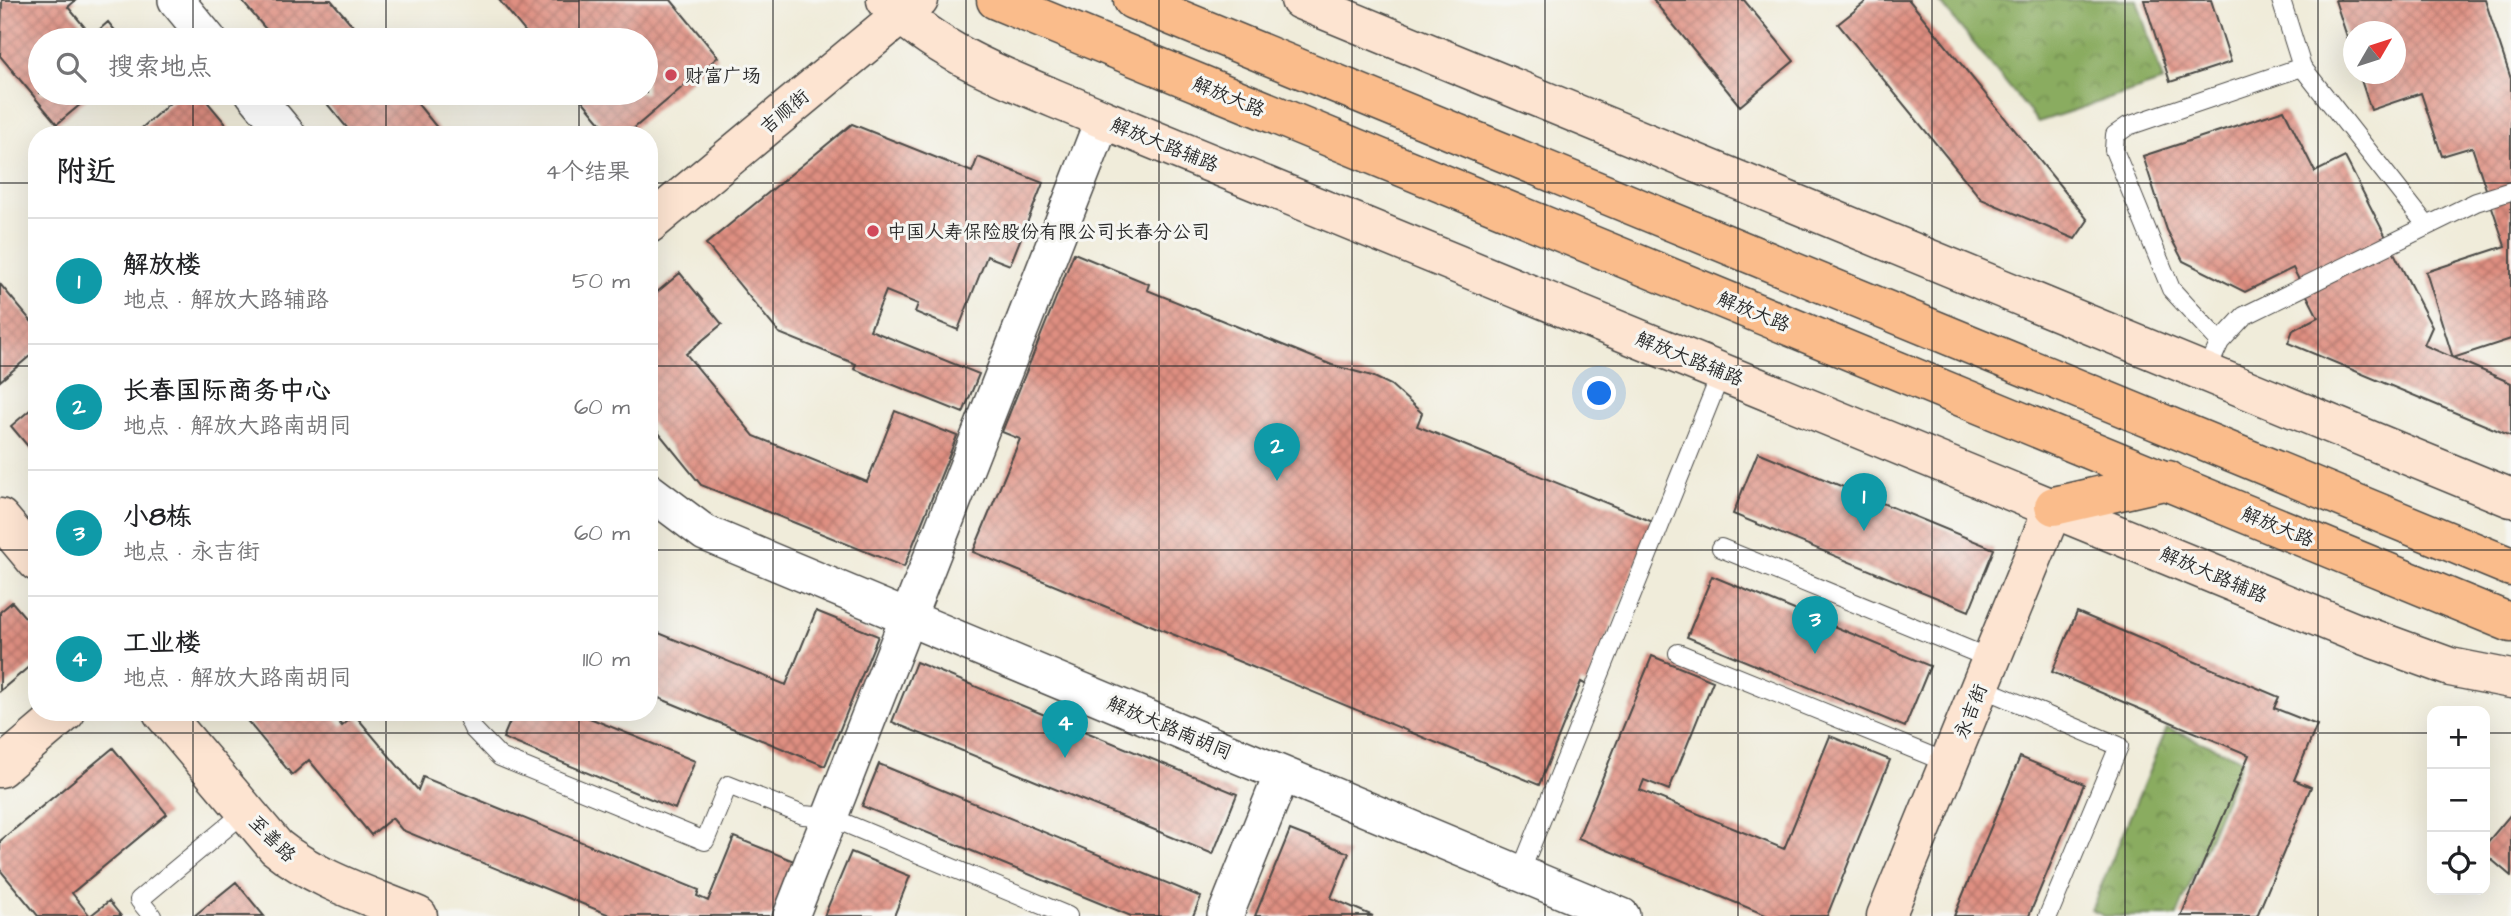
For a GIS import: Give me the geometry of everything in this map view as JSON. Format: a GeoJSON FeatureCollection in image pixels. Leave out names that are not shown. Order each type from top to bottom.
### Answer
{"type":"FeatureCollection","features":[{"type":"Feature","properties":{"kind":"main road","name":"解放大路"},"geometry":{"type":"LineString","coordinates":[[996,0],[2511,623]]}},
{"type":"Feature","properties":{"kind":"main road"},"geometry":{"type":"LineString","coordinates":[[1133,0],[2511,567]]}},
{"type":"Feature","properties":{"kind":"main road"},"geometry":{"type":"LineString","coordinates":[[2054,506],[2168,480]]}},
{"type":"Feature","properties":{"kind":"street"},"geometry":{"type":"LineString","coordinates":[[176,0],[199,28]]}},
{"type":"Feature","properties":{"kind":"street"},"geometry":{"type":"LineString","coordinates":[[1300,0],[2213,357],[2511,498]]}},
{"type":"Feature","properties":{"kind":"street","name":"解放大路辅路"},"geometry":{"type":"LineString","coordinates":[[902,5],[963,58],[1103,119],[2054,506],[2357,633],[2450,667],[2511,678]]}},
{"type":"Feature","properties":{"kind":"street","name":"吉顺街"},"geometry":{"type":"LineString","coordinates":[[658,216],[902,5]]}},
{"type":"Feature","properties":{"kind":"street"},"geometry":{"type":"LineString","coordinates":[[263,105],[280,126]]}},
{"type":"Feature","properties":{"kind":"street"},"geometry":{"type":"LineString","coordinates":[[792,916],[1103,119]]}},
{"type":"Feature","properties":{"kind":"street","name":"解放大路南胡同"},"geometry":{"type":"LineString","coordinates":[[658,498],[705,533],[1622,916]]}},
{"type":"Feature","properties":{"kind":"street","name":"永吉街"},"geometry":{"type":"LineString","coordinates":[[1886,916],[2054,506]]}},
{"type":"Feature","properties":{"kind":"street"},"geometry":{"type":"LineString","coordinates":[[0,518],[28,551]]}},
{"type":"Feature","properties":{"kind":"street"},"geometry":{"type":"LineString","coordinates":[[0,768],[55,721]]}},
{"type":"Feature","properties":{"kind":"street","name":"至善路"},"geometry":{"type":"LineString","coordinates":[[170,721],[276,847],[293,861],[409,914]]}},
{"type":"Feature","properties":{"kind":"street"},"geometry":{"type":"LineString","coordinates":[[1225,916],[1282,774]]}},
{"type":"Feature","properties":{"kind":"lane"},"geometry":{"type":"LineString","coordinates":[[2281,0],[2302,66],[2427,226]]}},
{"type":"Feature","properties":{"kind":"lane"},"geometry":{"type":"LineString","coordinates":[[2302,66],[2129,126],[2115,135],[2114,150],[2171,289],[2213,357],[2244,316],[2476,202],[2511,191]]}},
{"type":"Feature","properties":{"kind":"lane"},"geometry":{"type":"LineString","coordinates":[[1520,873],[1722,372]]}},
{"type":"Feature","properties":{"kind":"lane"},"geometry":{"type":"LineString","coordinates":[[1721,548],[1985,673],[2119,746],[2049,916]]}},
{"type":"Feature","properties":{"kind":"lane"},"geometry":{"type":"LineString","coordinates":[[1678,653],[1948,763]]}},
{"type":"Feature","properties":{"kind":"lane"},"geometry":{"type":"LineString","coordinates":[[469,721],[472,729],[500,757],[705,841],[728,785],[803,815],[830,817],[1069,916]]}},
{"type":"Feature","properties":{"kind":"lane"},"geometry":{"type":"LineString","coordinates":[[152,916],[139,900],[246,811]]}},
{"type":"Feature","properties":{"kind":"green space"},"geometry":{"type":"Polygon","coordinates":[[[1938,0],[2137,0],[2163,81],[2038,122],[1938,0]]]}},
{"type":"Feature","properties":{"kind":"green space"},"geometry":{"type":"Polygon","coordinates":[[[2167,728],[2242,759],[2177,916],[2104,916],[2091,910],[2167,728]]]}},
{"type":"Feature","properties":{"kind":"building"},"geometry":{"type":"Polygon","coordinates":[[[2,0],[76,0],[68,7],[85,28],[28,28],[28,89],[0,56],[2,0]]]}},
{"type":"Feature","properties":{"kind":"building"},"geometry":{"type":"Polygon","coordinates":[[[241,0],[331,0],[355,28],[265,28],[241,0]]]}},
{"type":"Feature","properties":{"kind":"building","name":"财富广场"},"geometry":{"type":"Polygon","coordinates":[[[499,0],[671,0],[718,57],[637,126],[604,126],[586,105],[658,105],[658,28],[522,28],[499,0]]]}},
{"type":"Feature","properties":{"kind":"building"},"geometry":{"type":"Polygon","coordinates":[[[1653,0],[1744,0],[1794,61],[1740,106],[1653,0]]]}},
{"type":"Feature","properties":{"kind":"building"},"geometry":{"type":"Polygon","coordinates":[[[1868,0],[1909,0],[2088,220],[2075,239],[1981,199],[1838,24],[1868,0]]]}},
{"type":"Feature","properties":{"kind":"building"},"geometry":{"type":"Polygon","coordinates":[[[2144,0],[2211,0],[2231,62],[2170,82],[2144,0]]]}},
{"type":"Feature","properties":{"kind":"building"},"geometry":{"type":"Polygon","coordinates":[[[2335,0],[2485,0],[2511,79],[2511,339],[2453,358],[2426,272],[2505,246],[2472,147],[2442,156],[2421,93],[2371,110],[2362,84],[2406,84],[2406,21],[2343,21],[2343,24],[2335,0]]]}},
{"type":"Feature","properties":{"kind":"building"},"geometry":{"type":"Polygon","coordinates":[[[108,22],[113,28],[101,28],[108,22]]]}},
{"type":"Feature","properties":{"kind":"building"},"geometry":{"type":"Polygon","coordinates":[[[41,105],[80,105],[57,124],[41,105]]]}},
{"type":"Feature","properties":{"kind":"building"},"geometry":{"type":"Polygon","coordinates":[[[168,105],[210,105],[228,126],[144,126],[168,105]]]}},
{"type":"Feature","properties":{"kind":"building"},"geometry":{"type":"Polygon","coordinates":[[[328,105],[419,105],[436,126],[346,126],[328,105]]]}},
{"type":"Feature","properties":{"kind":"building"},"geometry":{"type":"Polygon","coordinates":[[[2284,110],[2315,172],[2345,157],[2432,327],[2424,345],[2511,383],[2511,436],[2288,343],[2293,330],[2318,317],[2293,268],[2245,292],[2183,261],[2167,230],[2143,156],[2284,110]]]}},
{"type":"Feature","properties":{"kind":"building","name":"中国人寿保险股份有限公司长春分公司"},"geometry":{"type":"Polygon","coordinates":[[[852,124],[972,172],[978,157],[1043,183],[1010,265],[987,256],[958,330],[915,312],[918,304],[886,291],[870,330],[979,374],[963,413],[854,369],[856,364],[779,333],[706,244],[852,124]]]}},
{"type":"Feature","properties":{"kind":"building"},"geometry":{"type":"Polygon","coordinates":[[[1074,253],[1149,284],[1147,290],[1332,365],[1372,376],[1391,385],[1422,413],[1417,426],[1653,522],[1587,685],[1581,682],[1539,785],[973,552],[1020,439],[1002,432],[1074,253]]]}},
{"type":"Feature","properties":{"kind":"building"},"geometry":{"type":"Polygon","coordinates":[[[680,273],[722,324],[686,354],[754,436],[867,482],[895,411],[957,436],[904,567],[701,485],[658,432],[658,291],[680,273]]]}},
{"type":"Feature","properties":{"kind":"building"},"geometry":{"type":"Polygon","coordinates":[[[0,284],[28,317],[28,358],[0,381],[0,284]]]}},
{"type":"Feature","properties":{"kind":"building"},"geometry":{"type":"Polygon","coordinates":[[[28,412],[28,446],[11,426],[28,412]]]}},
{"type":"Feature","properties":{"kind":"building"},"geometry":{"type":"Polygon","coordinates":[[[1758,452],[1994,549],[1969,611],[1733,514],[1758,452]]]}},
{"type":"Feature","properties":{"kind":"building"},"geometry":{"type":"Polygon","coordinates":[[[1712,576],[1930,666],[1905,727],[1687,637],[1712,576]]]}},
{"type":"Feature","properties":{"kind":"building"},"geometry":{"type":"Polygon","coordinates":[[[12,602],[28,621],[28,668],[0,691],[0,612],[12,602]]]}},
{"type":"Feature","properties":{"kind":"building"},"geometry":{"type":"Polygon","coordinates":[[[816,611],[878,636],[825,766],[658,698],[658,633],[786,685],[816,611]]]}},
{"type":"Feature","properties":{"kind":"building"},"geometry":{"type":"Polygon","coordinates":[[[2077,612],[2279,697],[2274,708],[2317,725],[2294,780],[2311,787],[2257,916],[2181,916],[2249,755],[2052,672],[2077,612]]]}},
{"type":"Feature","properties":{"kind":"building"},"geometry":{"type":"Polygon","coordinates":[[[1652,656],[1713,681],[1669,790],[1644,780],[1640,790],[1784,849],[1830,736],[1890,760],[1827,916],[1768,916],[1578,838],[1652,656]]]}},
{"type":"Feature","properties":{"kind":"building"},"geometry":{"type":"Polygon","coordinates":[[[916,662],[1237,794],[1213,854],[892,722],[916,662]]]}},
{"type":"Feature","properties":{"kind":"building"},"geometry":{"type":"Polygon","coordinates":[[[247,721],[338,721],[342,726],[348,721],[360,721],[418,790],[423,777],[699,890],[697,896],[708,901],[734,837],[794,861],[772,916],[612,916],[402,830],[392,818],[371,835],[309,760],[292,775],[247,721]]]}},
{"type":"Feature","properties":{"kind":"building"},"geometry":{"type":"Polygon","coordinates":[[[510,721],[597,721],[695,761],[675,809],[503,738],[510,721]]]}},
{"type":"Feature","properties":{"kind":"building"},"geometry":{"type":"Polygon","coordinates":[[[113,748],[167,814],[72,893],[90,916],[38,916],[0,870],[0,841],[113,748]]]}},
{"type":"Feature","properties":{"kind":"building"},"geometry":{"type":"Polygon","coordinates":[[[2020,757],[2084,784],[2029,916],[1954,916],[2020,757]]]}},
{"type":"Feature","properties":{"kind":"building"},"geometry":{"type":"Polygon","coordinates":[[[879,764],[1201,897],[1193,916],[1131,916],[862,806],[879,764]]]}},
{"type":"Feature","properties":{"kind":"building"},"geometry":{"type":"Polygon","coordinates":[[[2511,814],[2511,876],[2490,858],[2490,839],[2511,814]]]}},
{"type":"Feature","properties":{"kind":"building"},"geometry":{"type":"Polygon","coordinates":[[[1290,830],[1349,853],[1331,898],[1373,916],[1255,916],[1290,830]]]}},
{"type":"Feature","properties":{"kind":"building"},"geometry":{"type":"Polygon","coordinates":[[[851,852],[910,876],[894,916],[824,916],[851,852]]]}},
{"type":"Feature","properties":{"kind":"building"},"geometry":{"type":"Polygon","coordinates":[[[236,882],[264,916],[194,916],[236,882]]]}},
{"type":"Feature","properties":{"kind":"building"},"geometry":{"type":"Polygon","coordinates":[[[109,901],[121,916],[90,916],[109,901]]]}},
{"type":"Feature","properties":{"kind":"place","name":"财富广场"},"geometry":{"type":"Point","coordinates":[671,75]}},
{"type":"Feature","properties":{"kind":"place","name":"中国人寿保险股份有限公司长春分公司"},"geometry":{"type":"Point","coordinates":[873,231]}},
{"type":"Feature","properties":{"kind":"place","name":"长春国际商务中心"},"geometry":{"type":"Point","coordinates":[1277,481]}},
{"type":"Feature","properties":{"kind":"place","name":"解放楼"},"geometry":{"type":"Point","coordinates":[1864,531]}},
{"type":"Feature","properties":{"kind":"place","name":"小8栋"},"geometry":{"type":"Point","coordinates":[1815,654]}},
{"type":"Feature","properties":{"kind":"place","name":"工业楼"},"geometry":{"type":"Point","coordinates":[1065,758]}}]}
